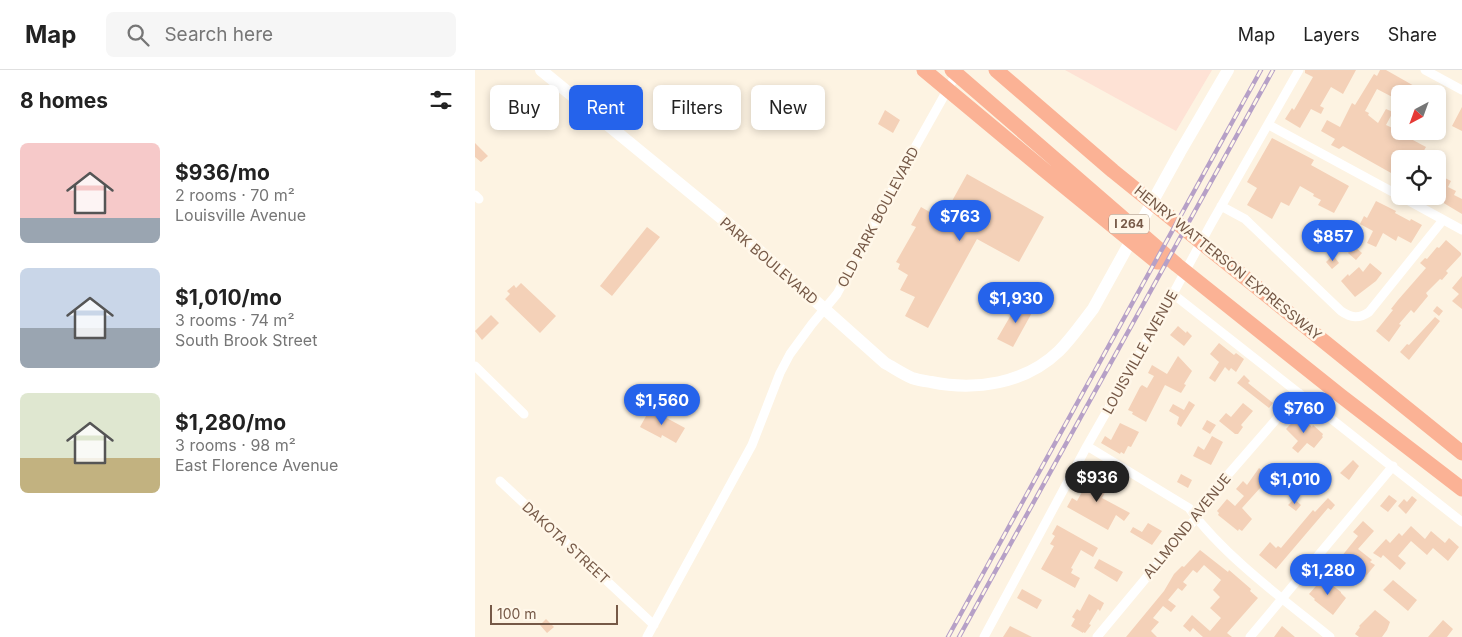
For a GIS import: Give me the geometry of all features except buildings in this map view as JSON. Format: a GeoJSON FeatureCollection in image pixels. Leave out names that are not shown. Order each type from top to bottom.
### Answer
{"type":"FeatureCollection","features":[{"type":"Feature","properties":{"kind":"highway"},"geometry":{"type":"LineString","coordinates":[[924,70],[1157,262],[1177,266]]}},
{"type":"Feature","properties":{"kind":"highway","name":"I 264"},"geometry":{"type":"LineString","coordinates":[[952,70],[1177,266],[1462,489]]}},
{"type":"Feature","properties":{"kind":"highway","name":"HENRY WATTERSON EXPRESSWAY"},"geometry":{"type":"LineString","coordinates":[[997,70],[1113,171],[1462,453]]}},
{"type":"Feature","properties":{"kind":"highway"},"geometry":{"type":"LineString","coordinates":[[1422,419],[1462,444]]}},
{"type":"Feature","properties":{"kind":"main road","name":"PARK BOULEVARD"},"geometry":{"type":"LineString","coordinates":[[541,70],[736,230],[825,309]]}},
{"type":"Feature","properties":{"kind":"main road"},"geometry":{"type":"LineString","coordinates":[[825,309],[871,352],[885,363],[912,378],[950,386],[980,386],[1025,374],[1058,352],[1093,309],[1228,70]]}},
{"type":"Feature","properties":{"kind":"street","name":"OLD PARK BOULEVARD"},"geometry":{"type":"LineString","coordinates":[[825,309],[837,294],[913,151],[959,70]]}},
{"type":"Feature","properties":{"kind":"street","name":"LOUISVILLE AVENUE"},"geometry":{"type":"LineString","coordinates":[[984,637],[1087,446],[1299,70]]}},
{"type":"Feature","properties":{"kind":"street"},"geometry":{"type":"LineString","coordinates":[[1425,70],[1462,90]]}},
{"type":"Feature","properties":{"kind":"street"},"geometry":{"type":"LineString","coordinates":[[1269,125],[1391,191]]}},
{"type":"Feature","properties":{"kind":"street"},"geometry":{"type":"LineString","coordinates":[[1416,205],[1462,230]]}},
{"type":"Feature","properties":{"kind":"street"},"geometry":{"type":"LineString","coordinates":[[1221,206],[1245,219],[1341,311],[1347,316],[1355,318],[1369,312],[1443,220]]}},
{"type":"Feature","properties":{"kind":"street"},"geometry":{"type":"LineString","coordinates":[[1173,294],[1462,522]]}},
{"type":"Feature","properties":{"kind":"street","name":"PARK BOULEVARD"},"geometry":{"type":"LineString","coordinates":[[647,637],[752,445],[783,366],[798,342],[825,309]]}},
{"type":"Feature","properties":{"kind":"street"},"geometry":{"type":"LineString","coordinates":[[475,366],[524,414]]}},
{"type":"Feature","properties":{"kind":"street","name":"ALLMOND AVENUE"},"geometry":{"type":"LineString","coordinates":[[1100,636],[1142,581],[1196,518],[1226,477],[1299,393]]}},
{"type":"Feature","properties":{"kind":"street"},"geometry":{"type":"LineString","coordinates":[[1087,446],[1189,508],[1196,518],[1236,559],[1330,637]]}},
{"type":"Feature","properties":{"kind":"street"},"geometry":{"type":"LineString","coordinates":[[1250,637],[1393,466]]}},
{"type":"Feature","properties":{"kind":"street","name":"DAKOTA STREET"},"geometry":{"type":"LineString","coordinates":[[500,481],[654,625]]}},
{"type":"Feature","properties":{"kind":"shaded area"},"geometry":{"type":"Polygon","coordinates":[[[1065,70],[1212,70],[1176,131],[1065,70]]]}},
{"type":"Feature","properties":{"kind":"railway"},"geometry":{"type":"LineString","coordinates":[[948,637],[1261,70]]}},
{"type":"Feature","properties":{"kind":"railway"},"geometry":{"type":"LineString","coordinates":[[959,637],[1273,70]]}}]}
